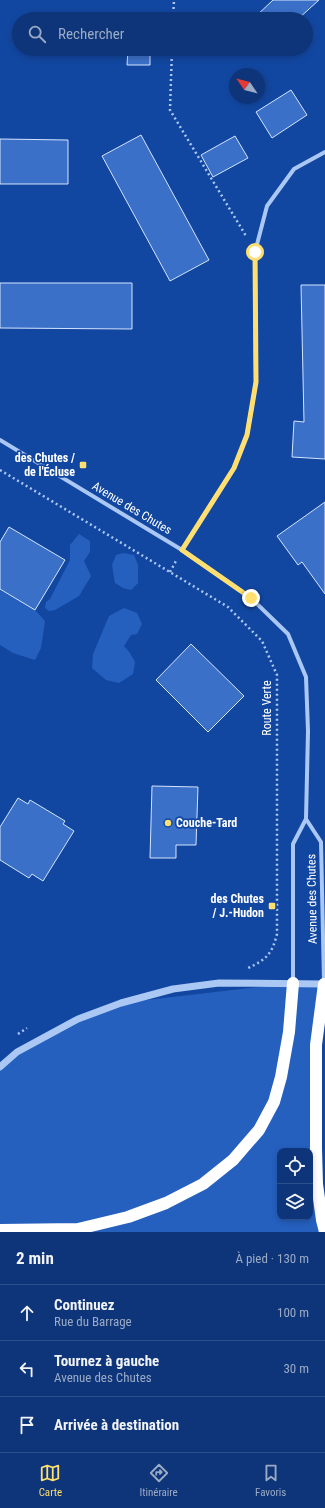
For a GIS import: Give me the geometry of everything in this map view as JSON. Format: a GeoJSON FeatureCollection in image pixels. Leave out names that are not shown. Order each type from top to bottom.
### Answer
{"type":"FeatureCollection","features":[{"type":"Feature","properties":{"kind":"highway"},"geometry":{"type":"LineString","coordinates":[[0,1230],[78,1229],[128,1217],[166,1203],[203,1184],[233,1160],[259,1130],[274,1102],[281,1078],[290,1032],[293,983]]}},
{"type":"Feature","properties":{"kind":"highway"},"geometry":{"type":"LineString","coordinates":[[324,984],[316,1045],[316,1149],[317,1184],[325,1232]]}},
{"type":"Feature","properties":{"kind":"street"},"geometry":{"type":"LineString","coordinates":[[182,550],[234,468],[247,435],[256,382],[255,252],[267,206],[294,169],[325,152]]}},
{"type":"Feature","properties":{"kind":"street","name":"Avenue des Chutes"},"geometry":{"type":"LineString","coordinates":[[0,440],[182,550],[251,598],[288,634],[306,677],[308,731],[306,819],[293,844],[293,983]]}},
{"type":"Feature","properties":{"kind":"street","name":"Avenue des Chutes"},"geometry":{"type":"LineString","coordinates":[[306,819],[321,842],[324,984]]}},
{"type":"Feature","properties":{"kind":"street"},"geometry":{"type":"LineString","coordinates":[[0,1067],[17,1052],[78,1019],[121,1003],[173,988],[219,983],[324,984]]}},
{"type":"Feature","properties":{"kind":"path"},"geometry":{"type":"LineString","coordinates":[[173,12],[174,0]]}},
{"type":"Feature","properties":{"kind":"path"},"geometry":{"type":"LineString","coordinates":[[172,56],[170,110],[255,252]]}},
{"type":"Feature","properties":{"kind":"path","name":"Route Verte"},"geometry":{"type":"LineString","coordinates":[[0,470],[228,607],[262,641],[276,675],[277,934],[274,947]]}},
{"type":"Feature","properties":{"kind":"shaded area"},"geometry":{"type":"Polygon","coordinates":[[[79,534],[90,541],[90,552],[84,561],[91,576],[79,596],[55,610],[49,611],[45,608],[46,602],[50,599],[70,560],[70,545],[79,534]]]}},
{"type":"Feature","properties":{"kind":"shaded area"},"geometry":{"type":"Polygon","coordinates":[[[123,553],[134,555],[138,565],[138,583],[131,590],[123,588],[115,583],[112,565],[116,555],[123,553]]]}},
{"type":"Feature","properties":{"kind":"shaded area"},"geometry":{"type":"Polygon","coordinates":[[[0,589],[35,610],[45,621],[41,648],[35,660],[13,653],[0,645],[0,589]]]}},
{"type":"Feature","properties":{"kind":"shaded area"},"geometry":{"type":"Polygon","coordinates":[[[124,608],[137,613],[142,624],[137,634],[131,635],[124,646],[135,662],[133,674],[119,683],[106,680],[92,668],[93,654],[109,616],[124,608]]]}},
{"type":"Feature","properties":{"kind":"shaded area"},"geometry":{"type":"Polygon","coordinates":[[[293,983],[324,984],[317,1184],[325,1232],[0,1232],[0,1067],[17,1052],[78,1019],[121,1003],[293,983]]]}},
{"type":"Feature","properties":{"kind":"building"},"geometry":{"type":"Polygon","coordinates":[[[273,0],[319,0],[306,12],[260,12],[273,0]]]}},
{"type":"Feature","properties":{"kind":"building"},"geometry":{"type":"Polygon","coordinates":[[[128,56],[150,56],[150,65],[127,65],[128,56]]]}},
{"type":"Feature","properties":{"kind":"building"},"geometry":{"type":"Polygon","coordinates":[[[291,90],[307,115],[272,138],[256,112],[291,90]]]}},
{"type":"Feature","properties":{"kind":"building"},"geometry":{"type":"Polygon","coordinates":[[[141,135],[209,260],[170,281],[102,156],[141,135]]]}},
{"type":"Feature","properties":{"kind":"building"},"geometry":{"type":"Polygon","coordinates":[[[235,136],[248,158],[213,177],[201,155],[235,136]]]}},
{"type":"Feature","properties":{"kind":"building"},"geometry":{"type":"Polygon","coordinates":[[[0,139],[68,140],[68,184],[0,184],[0,139]]]}},
{"type":"Feature","properties":{"kind":"building"},"geometry":{"type":"Polygon","coordinates":[[[0,283],[132,283],[132,329],[0,328],[0,283]]]}},
{"type":"Feature","properties":{"kind":"building"},"geometry":{"type":"Polygon","coordinates":[[[301,285],[325,285],[325,459],[292,457],[294,421],[304,422],[301,285]]]}},
{"type":"Feature","properties":{"kind":"building"},"geometry":{"type":"Polygon","coordinates":[[[325,502],[325,594],[302,562],[298,565],[277,536],[325,502]]]}},
{"type":"Feature","properties":{"kind":"building"},"geometry":{"type":"Polygon","coordinates":[[[9,527],[65,560],[35,610],[0,589],[0,542],[9,527]]]}},
{"type":"Feature","properties":{"kind":"building"},"geometry":{"type":"Polygon","coordinates":[[[191,644],[244,696],[208,732],[156,680],[191,644]]]}},
{"type":"Feature","properties":{"kind":"building"},"geometry":{"type":"Polygon","coordinates":[[[152,786],[198,787],[196,845],[176,845],[176,858],[150,858],[152,786]]]}},
{"type":"Feature","properties":{"kind":"building"},"geometry":{"type":"Polygon","coordinates":[[[18,798],[28,804],[30,800],[65,821],[63,824],[74,831],[43,881],[32,874],[29,878],[0,860],[0,827],[18,798]]]}},
{"type":"Feature","properties":{"kind":"place","name":"des Chutes / de l'Écluse"},"geometry":{"type":"Point","coordinates":[83,465]}},
{"type":"Feature","properties":{"kind":"place","name":"Couche-Tard"},"geometry":{"type":"Point","coordinates":[168,823]}},
{"type":"Feature","properties":{"kind":"place","name":"des Chutes / J.-Hudon"},"geometry":{"type":"Point","coordinates":[272,906]}},
{"type":"Feature","properties":{"kind":"route"},"geometry":{"type":"LineString","coordinates":[[251,598],[182,550],[234,468],[247,435],[256,382],[255,252]]}}]}
